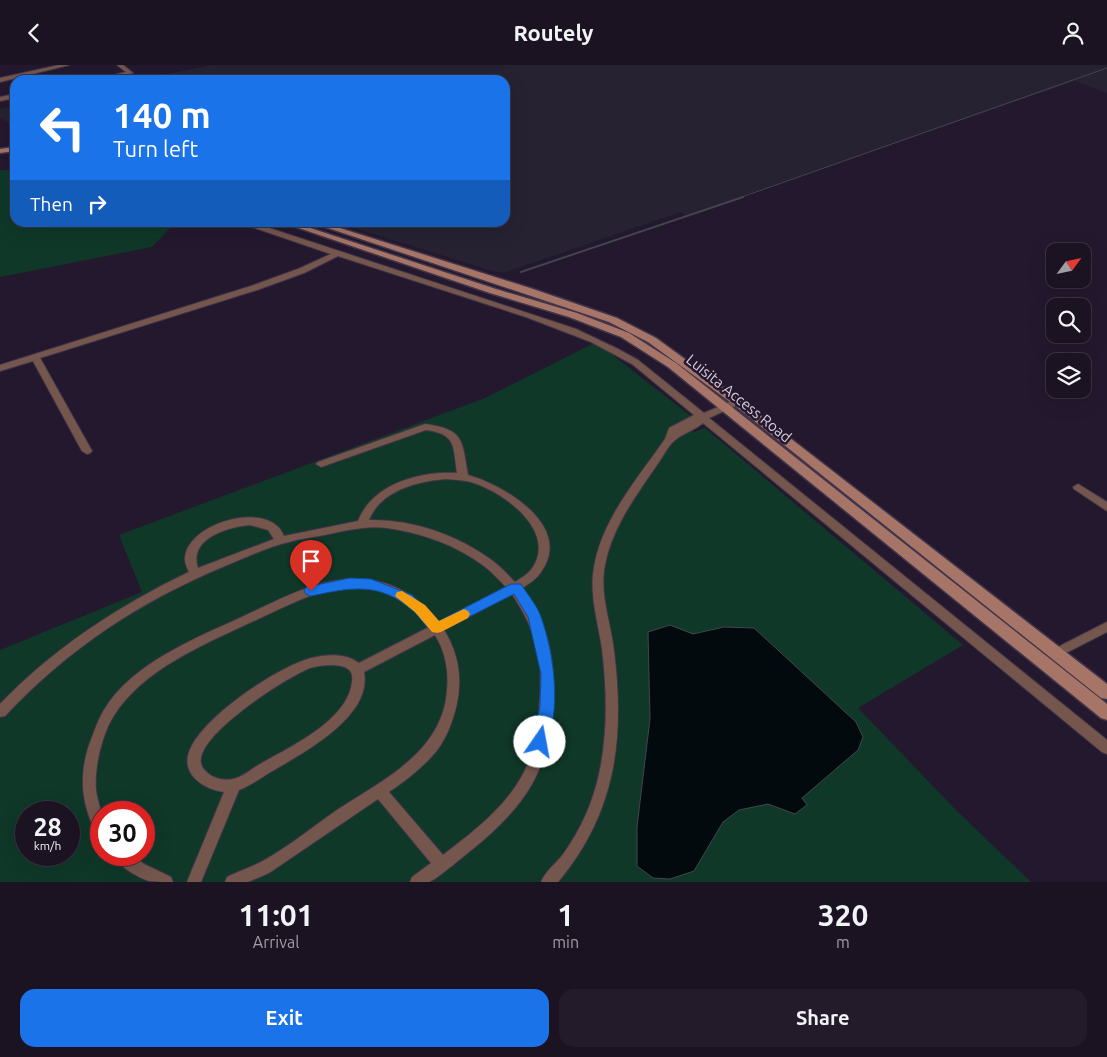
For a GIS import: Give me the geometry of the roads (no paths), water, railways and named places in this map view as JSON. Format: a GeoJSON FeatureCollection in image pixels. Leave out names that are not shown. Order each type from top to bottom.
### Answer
{"type":"FeatureCollection","features":[{"type":"Feature","properties":{"kind":"main road","name":"Luisita Access Road"},"geometry":{"type":"LineString","coordinates":[[300,227],[572,315],[625,335],[672,365],[1107,713]]}},
{"type":"Feature","properties":{"kind":"main road","name":"Luisita Access Road"},"geometry":{"type":"LineString","coordinates":[[330,227],[521,288],[613,320],[652,340],[737,402],[1107,693]]}},
{"type":"Feature","properties":{"kind":"street"},"geometry":{"type":"LineString","coordinates":[[22,75],[66,65]]}},
{"type":"Feature","properties":{"kind":"street"},"geometry":{"type":"LineString","coordinates":[[121,66],[130,65]]}},
{"type":"Feature","properties":{"kind":"street"},"geometry":{"type":"LineString","coordinates":[[120,75],[130,73],[121,66]]}},
{"type":"Feature","properties":{"kind":"street"},"geometry":{"type":"LineString","coordinates":[[260,227],[337,254],[530,316],[593,339],[635,362],[1107,748]]}},
{"type":"Feature","properties":{"kind":"street"},"geometry":{"type":"LineString","coordinates":[[0,368],[254,288],[301,271],[337,254]]}},
{"type":"Feature","properties":{"kind":"street"},"geometry":{"type":"LineString","coordinates":[[35,357],[87,451]]}},
{"type":"Feature","properties":{"kind":"street"},"geometry":{"type":"LineString","coordinates":[[548,882],[564,866],[578,845],[595,813],[605,781],[613,716],[609,655],[599,594],[598,569],[602,552],[616,521],[670,439],[703,417],[737,402]]}},
{"type":"Feature","properties":{"kind":"street"},"geometry":{"type":"LineString","coordinates":[[321,463],[425,427],[440,428],[453,434],[458,442],[463,477]]}},
{"type":"Feature","properties":{"kind":"street"},"geometry":{"type":"LineString","coordinates":[[358,670],[516,587],[532,576],[543,559],[544,550],[540,531],[527,512],[508,495],[481,482],[463,477],[424,479],[402,485],[377,500],[366,514],[363,523]]}},
{"type":"Feature","properties":{"kind":"street"},"geometry":{"type":"LineString","coordinates":[[1078,487],[1107,507]]}},
{"type":"Feature","properties":{"kind":"street"},"geometry":{"type":"LineString","coordinates":[[196,574],[191,561],[194,548],[199,540],[216,528],[235,522],[254,522],[270,526],[276,531],[280,540]]}},
{"type":"Feature","properties":{"kind":"street"},"geometry":{"type":"LineString","coordinates":[[0,713],[20,689],[71,646],[147,599],[196,574],[280,540],[363,523],[408,527],[449,540],[486,560],[516,587],[534,616],[548,674],[548,706],[540,742],[528,779],[504,811],[476,839],[417,882]]}},
{"type":"Feature","properties":{"kind":"street"},"geometry":{"type":"LineString","coordinates":[[91,801],[88,785],[93,754],[104,721],[124,693],[180,652],[311,591],[350,583],[371,584],[408,598],[437,628],[448,648],[453,666],[455,683],[449,716],[431,749],[418,762],[265,867],[232,882]]}},
{"type":"Feature","properties":{"kind":"street"},"geometry":{"type":"LineString","coordinates":[[1056,653],[1107,627]]}},
{"type":"Feature","properties":{"kind":"street"},"geometry":{"type":"LineString","coordinates":[[194,882],[234,785],[299,748],[337,719],[353,702],[359,678],[358,670],[351,664],[341,660],[328,659],[303,666],[236,707],[213,728],[195,751],[193,762],[197,773],[205,780],[234,785]]}},
{"type":"Feature","properties":{"kind":"street"},"geometry":{"type":"LineString","coordinates":[[379,789],[441,864]]}},
{"type":"Feature","properties":{"kind":"street"},"geometry":{"type":"LineString","coordinates":[[135,866],[166,882]]}},
{"type":"Feature","properties":{"kind":"waterway"},"geometry":{"type":"LineString","coordinates":[[739,198],[1107,68]]}},
{"type":"Feature","properties":{"kind":"waterway"},"geometry":{"type":"LineString","coordinates":[[521,272],[743,197]]}}]}
